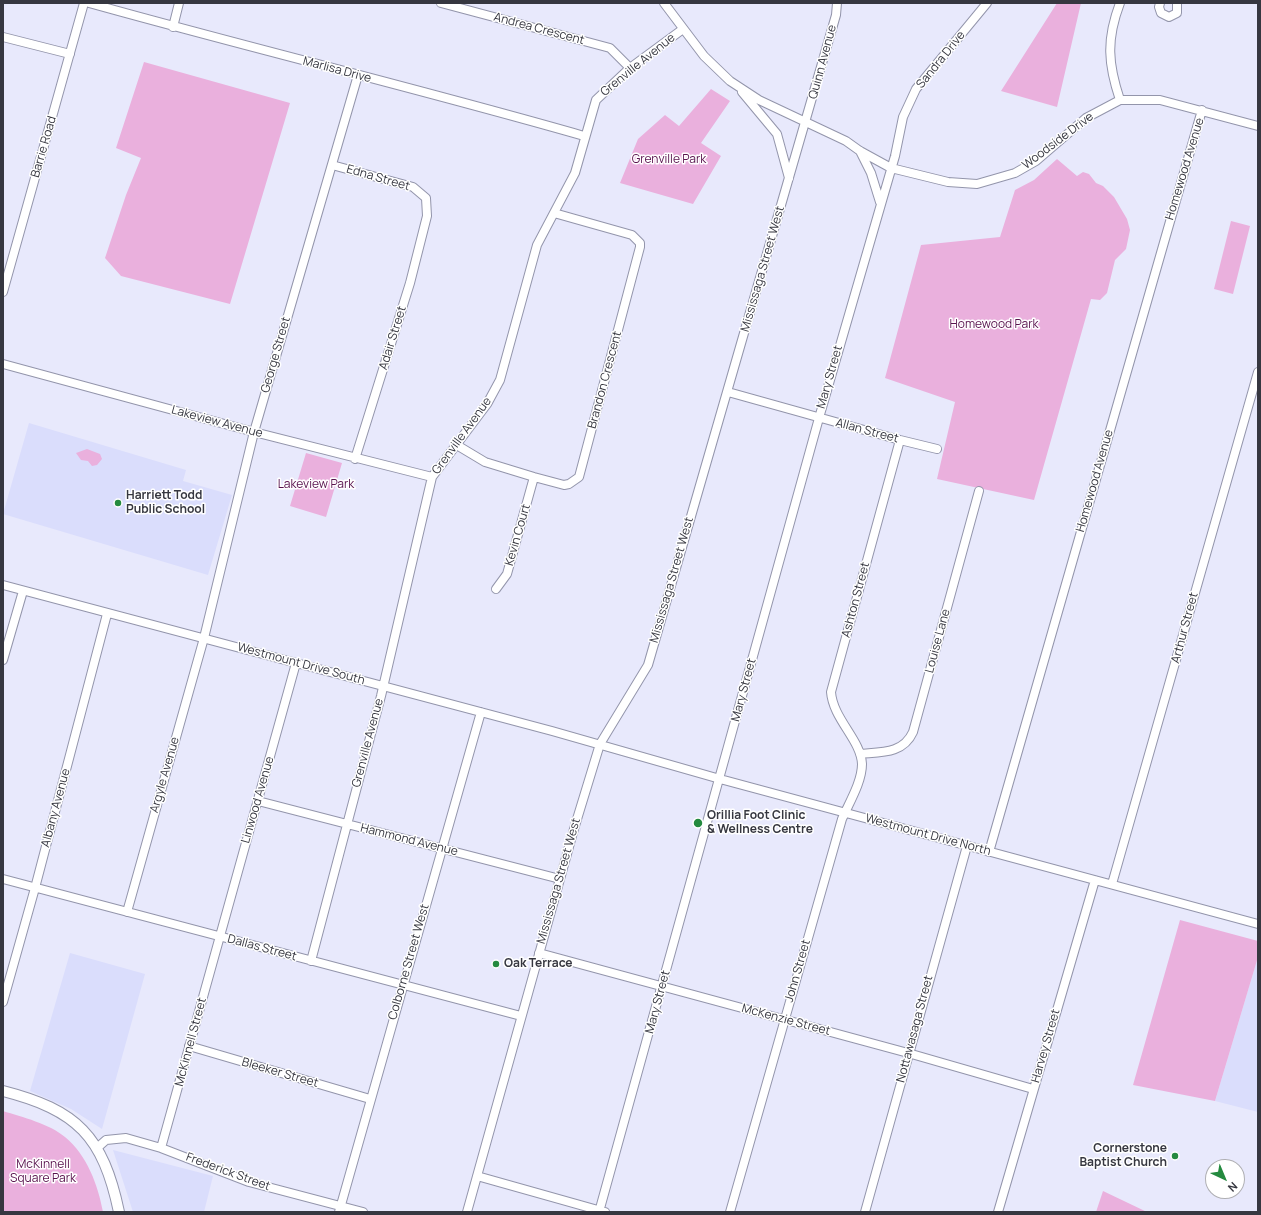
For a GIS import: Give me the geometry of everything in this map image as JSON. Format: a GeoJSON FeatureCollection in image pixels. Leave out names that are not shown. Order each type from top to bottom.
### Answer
{"type":"FeatureCollection","features":[{"type":"Feature","properties":{"kind":"main road"},"geometry":{"type":"LineString","coordinates":[[3,1091],[34,1099],[61,1112],[84,1131],[97,1148],[106,1165],[119,1212]]}},
{"type":"Feature","properties":{"kind":"street","name":"Barrie Road"},"geometry":{"type":"LineString","coordinates":[[3,292],[5,273],[84,3]]}},
{"type":"Feature","properties":{"kind":"street","name":"Marlisa Drive"},"geometry":{"type":"LineString","coordinates":[[89,3],[173,27],[512,115],[584,136]]}},
{"type":"Feature","properties":{"kind":"street"},"geometry":{"type":"LineString","coordinates":[[173,27],[179,3]]}},
{"type":"Feature","properties":{"kind":"street","name":"Andrea Crescent"},"geometry":{"type":"LineString","coordinates":[[441,3],[610,48],[630,68]]}},
{"type":"Feature","properties":{"kind":"street"},"geometry":{"type":"LineString","coordinates":[[664,3],[704,56],[734,84],[777,134],[789,178]]}},
{"type":"Feature","properties":{"kind":"street","name":"Quinn Avenue"},"geometry":{"type":"LineString","coordinates":[[806,120],[836,15],[837,3]]}},
{"type":"Feature","properties":{"kind":"street","name":"Sandra Drive"},"geometry":{"type":"LineString","coordinates":[[891,168],[903,117],[916,89],[987,3]]}},
{"type":"Feature","properties":{"kind":"street"},"geometry":{"type":"LineString","coordinates":[[1120,3],[1110,46],[1110,68],[1120,100]]}},
{"type":"Feature","properties":{"kind":"street"},"geometry":{"type":"LineString","coordinates":[[1159,3],[1161,13],[1169,17],[1177,13],[1177,3]]}},
{"type":"Feature","properties":{"kind":"street","name":"Grenville Avenue"},"geometry":{"type":"LineString","coordinates":[[310,961],[383,686],[432,477],[487,404],[500,380],[537,245],[575,173],[584,136],[594,105],[599,95],[630,68],[683,29]]}},
{"type":"Feature","properties":{"kind":"street"},"geometry":{"type":"LineString","coordinates":[[3,37],[70,54]]}},
{"type":"Feature","properties":{"kind":"street","name":"George Street"},"geometry":{"type":"LineString","coordinates":[[204,638],[254,432],[358,75]]}},
{"type":"Feature","properties":{"kind":"street"},"geometry":{"type":"LineString","coordinates":[[734,84],[759,100],[806,120]]}},
{"type":"Feature","properties":{"kind":"street","name":"Woodside Drive"},"geometry":{"type":"LineString","coordinates":[[806,120],[846,141],[860,151],[891,168],[948,182],[977,184],[1007,176],[1036,161],[1086,118],[1120,100],[1160,100],[1258,126]]}},
{"type":"Feature","properties":{"kind":"street","name":"Homewood Avenue"},"geometry":{"type":"LineString","coordinates":[[989,852],[1202,110]]}},
{"type":"Feature","properties":{"kind":"street","name":"Mississaga Street West"},"geometry":{"type":"LineString","coordinates":[[468,1212],[521,1016],[600,744],[648,664],[806,120]]}},
{"type":"Feature","properties":{"kind":"street","name":"Woodside Drive"},"geometry":{"type":"LineString","coordinates":[[860,151],[871,173],[880,202]]}},
{"type":"Feature","properties":{"kind":"street","name":"Edna Street"},"geometry":{"type":"LineString","coordinates":[[332,165],[413,187],[426,198],[427,216]]}},
{"type":"Feature","properties":{"kind":"street","name":"Mary Street"},"geometry":{"type":"LineString","coordinates":[[601,1212],[819,418],[891,168]]}},
{"type":"Feature","properties":{"kind":"street","name":"Brandon Crescent"},"geometry":{"type":"LineString","coordinates":[[456,444],[485,462],[534,477],[564,485],[574,482],[579,477],[640,243],[632,235],[554,213]]}},
{"type":"Feature","properties":{"kind":"street","name":"Adair Street"},"geometry":{"type":"LineString","coordinates":[[355,459],[410,283],[427,216]]}},
{"type":"Feature","properties":{"kind":"street","name":"Lakeview Avenue"},"geometry":{"type":"LineString","coordinates":[[3,364],[355,459],[432,477]]}},
{"type":"Feature","properties":{"kind":"street","name":"Arthur Street"},"geometry":{"type":"LineString","coordinates":[[1112,884],[1258,372]]}},
{"type":"Feature","properties":{"kind":"street","name":"Allan Street"},"geometry":{"type":"LineString","coordinates":[[728,392],[937,449]]}},
{"type":"Feature","properties":{"kind":"street","name":"Ashton Street"},"geometry":{"type":"LineString","coordinates":[[860,754],[836,711],[832,702],[831,692],[900,440]]}},
{"type":"Feature","properties":{"kind":"street","name":"Kevin Court"},"geometry":{"type":"LineString","coordinates":[[496,589],[506,574],[534,477]]}},
{"type":"Feature","properties":{"kind":"street","name":"Louise Lane"},"geometry":{"type":"LineString","coordinates":[[860,754],[897,750],[903,746],[911,736],[979,491]]}},
{"type":"Feature","properties":{"kind":"street","name":"Westmount Drive South"},"geometry":{"type":"LineString","coordinates":[[3,585],[600,744]]}},
{"type":"Feature","properties":{"kind":"street"},"geometry":{"type":"LineString","coordinates":[[3,660],[23,591]]}},
{"type":"Feature","properties":{"kind":"street","name":"Albany Avenue"},"geometry":{"type":"LineString","coordinates":[[3,1002],[36,888],[108,614]]}},
{"type":"Feature","properties":{"kind":"street","name":"Argyle Avenue"},"geometry":{"type":"LineString","coordinates":[[127,912],[204,638]]}},
{"type":"Feature","properties":{"kind":"street","name":"Linwood Avenue"},"geometry":{"type":"LineString","coordinates":[[220,937],[296,663]]}},
{"type":"Feature","properties":{"kind":"street","name":"Colborne Street West"},"geometry":{"type":"LineString","coordinates":[[340,1209],[402,986],[481,712]]}},
{"type":"Feature","properties":{"kind":"street","name":"Westmount Drive North"},"geometry":{"type":"LineString","coordinates":[[600,744],[720,779],[1258,924]]}},
{"type":"Feature","properties":{"kind":"street","name":"John Street"},"geometry":{"type":"LineString","coordinates":[[730,1212],[784,1020],[845,813],[859,778],[862,766],[860,754]]}},
{"type":"Feature","properties":{"kind":"street","name":"Hammond Avenue"},"geometry":{"type":"LineString","coordinates":[[258,801],[560,879]]}},
{"type":"Feature","properties":{"kind":"street","name":"Nottawasaga Street"},"geometry":{"type":"LineString","coordinates":[[865,1212],[908,1053],[967,846]]}},
{"type":"Feature","properties":{"kind":"street","name":"Dallas Street"},"geometry":{"type":"LineString","coordinates":[[3,879],[402,986],[521,1016]]}},
{"type":"Feature","properties":{"kind":"street","name":"Harvey Street"},"geometry":{"type":"LineString","coordinates":[[998,1212],[1095,880]]}},
{"type":"Feature","properties":{"kind":"street","name":"McKinnell Street"},"geometry":{"type":"LineString","coordinates":[[161,1148],[220,937]]}},
{"type":"Feature","properties":{"kind":"street","name":"McKenzie Street"},"geometry":{"type":"LineString","coordinates":[[539,953],[908,1053],[1033,1089]]}},
{"type":"Feature","properties":{"kind":"street","name":"Bleeker Street"},"geometry":{"type":"LineString","coordinates":[[190,1046],[370,1099]]}},
{"type":"Feature","properties":{"kind":"street","name":"Frederick Street"},"geometry":{"type":"LineString","coordinates":[[97,1148],[106,1140],[113,1138],[126,1138],[161,1148],[249,1182],[340,1209],[363,1212]]}},
{"type":"Feature","properties":{"kind":"street"},"geometry":{"type":"LineString","coordinates":[[477,1176],[601,1212]]}},
{"type":"Feature","properties":{"kind":"shaded area","name":"Harriett Todd Public School"},"geometry":{"type":"Polygon","coordinates":[[[29,423],[186,470],[183,481],[232,495],[208,575],[3,514],[29,423]]]}},
{"type":"Feature","properties":{"kind":"shaded area"},"geometry":{"type":"Polygon","coordinates":[[[70,953],[145,974],[102,1129],[71,1109],[30,1091],[70,953]]]}},
{"type":"Feature","properties":{"kind":"shaded area"},"geometry":{"type":"Polygon","coordinates":[[[1258,957],[1258,1112],[1215,1101],[1258,957]]]}},
{"type":"Feature","properties":{"kind":"shaded area"},"geometry":{"type":"Polygon","coordinates":[[[113,1150],[213,1176],[204,1212],[133,1212],[113,1150]]]}},
{"type":"Feature","properties":{"kind":"green space"},"geometry":{"type":"Polygon","coordinates":[[[1057,3],[1081,3],[1057,107],[1001,91],[1057,3]]]}},
{"type":"Feature","properties":{"kind":"green space"},"geometry":{"type":"Polygon","coordinates":[[[144,62],[290,103],[230,304],[121,276],[105,258],[126,195],[141,158],[116,148],[144,62]]]}},
{"type":"Feature","properties":{"kind":"green space","name":"Grenville Park"},"geometry":{"type":"Polygon","coordinates":[[[711,89],[730,101],[701,143],[721,156],[693,204],[620,183],[638,139],[665,115],[679,126],[711,89]]]}},
{"type":"Feature","properties":{"kind":"green space","name":"Homewood Park"},"geometry":{"type":"Polygon","coordinates":[[[1057,159],[1077,176],[1083,172],[1089,174],[1096,183],[1103,186],[1114,197],[1127,219],[1130,230],[1126,249],[1115,260],[1107,293],[1100,300],[1091,299],[1034,500],[937,479],[955,402],[885,378],[921,245],[1000,237],[1015,190],[1034,180],[1057,159]]]}},
{"type":"Feature","properties":{"kind":"green space"},"geometry":{"type":"Polygon","coordinates":[[[1231,221],[1250,226],[1233,294],[1214,289],[1231,221]]]}},
{"type":"Feature","properties":{"kind":"green space"},"geometry":{"type":"Polygon","coordinates":[[[87,449],[100,454],[102,459],[97,465],[92,466],[88,461],[81,460],[76,453],[87,449]]]}},
{"type":"Feature","properties":{"kind":"green space","name":"Lakeview Park"},"geometry":{"type":"Polygon","coordinates":[[[306,453],[342,463],[326,517],[290,506],[306,453]]]}},
{"type":"Feature","properties":{"kind":"green space"},"geometry":{"type":"Polygon","coordinates":[[[1180,920],[1258,941],[1258,957],[1215,1101],[1133,1085],[1180,920]]]}},
{"type":"Feature","properties":{"kind":"green space","name":"McKinnell Square Park"},"geometry":{"type":"Polygon","coordinates":[[[3,1111],[36,1121],[52,1128],[73,1144],[80,1153],[95,1181],[103,1212],[3,1212],[3,1111]]]}},
{"type":"Feature","properties":{"kind":"green space"},"geometry":{"type":"Polygon","coordinates":[[[1103,1191],[1147,1212],[1096,1212],[1103,1191]]]}},
{"type":"Feature","properties":{"kind":"place","name":"Harriett Todd Public School"},"geometry":{"type":"Point","coordinates":[118,503]}},
{"type":"Feature","properties":{"kind":"place","name":"Orillia Foot Clinic & Wellness Centre"},"geometry":{"type":"Point","coordinates":[698,823]}},
{"type":"Feature","properties":{"kind":"place","name":"Oak Terrace"},"geometry":{"type":"Point","coordinates":[496,964]}},
{"type":"Feature","properties":{"kind":"place","name":"Cornerstone Baptist Church"},"geometry":{"type":"Point","coordinates":[1175,1156]}}]}
